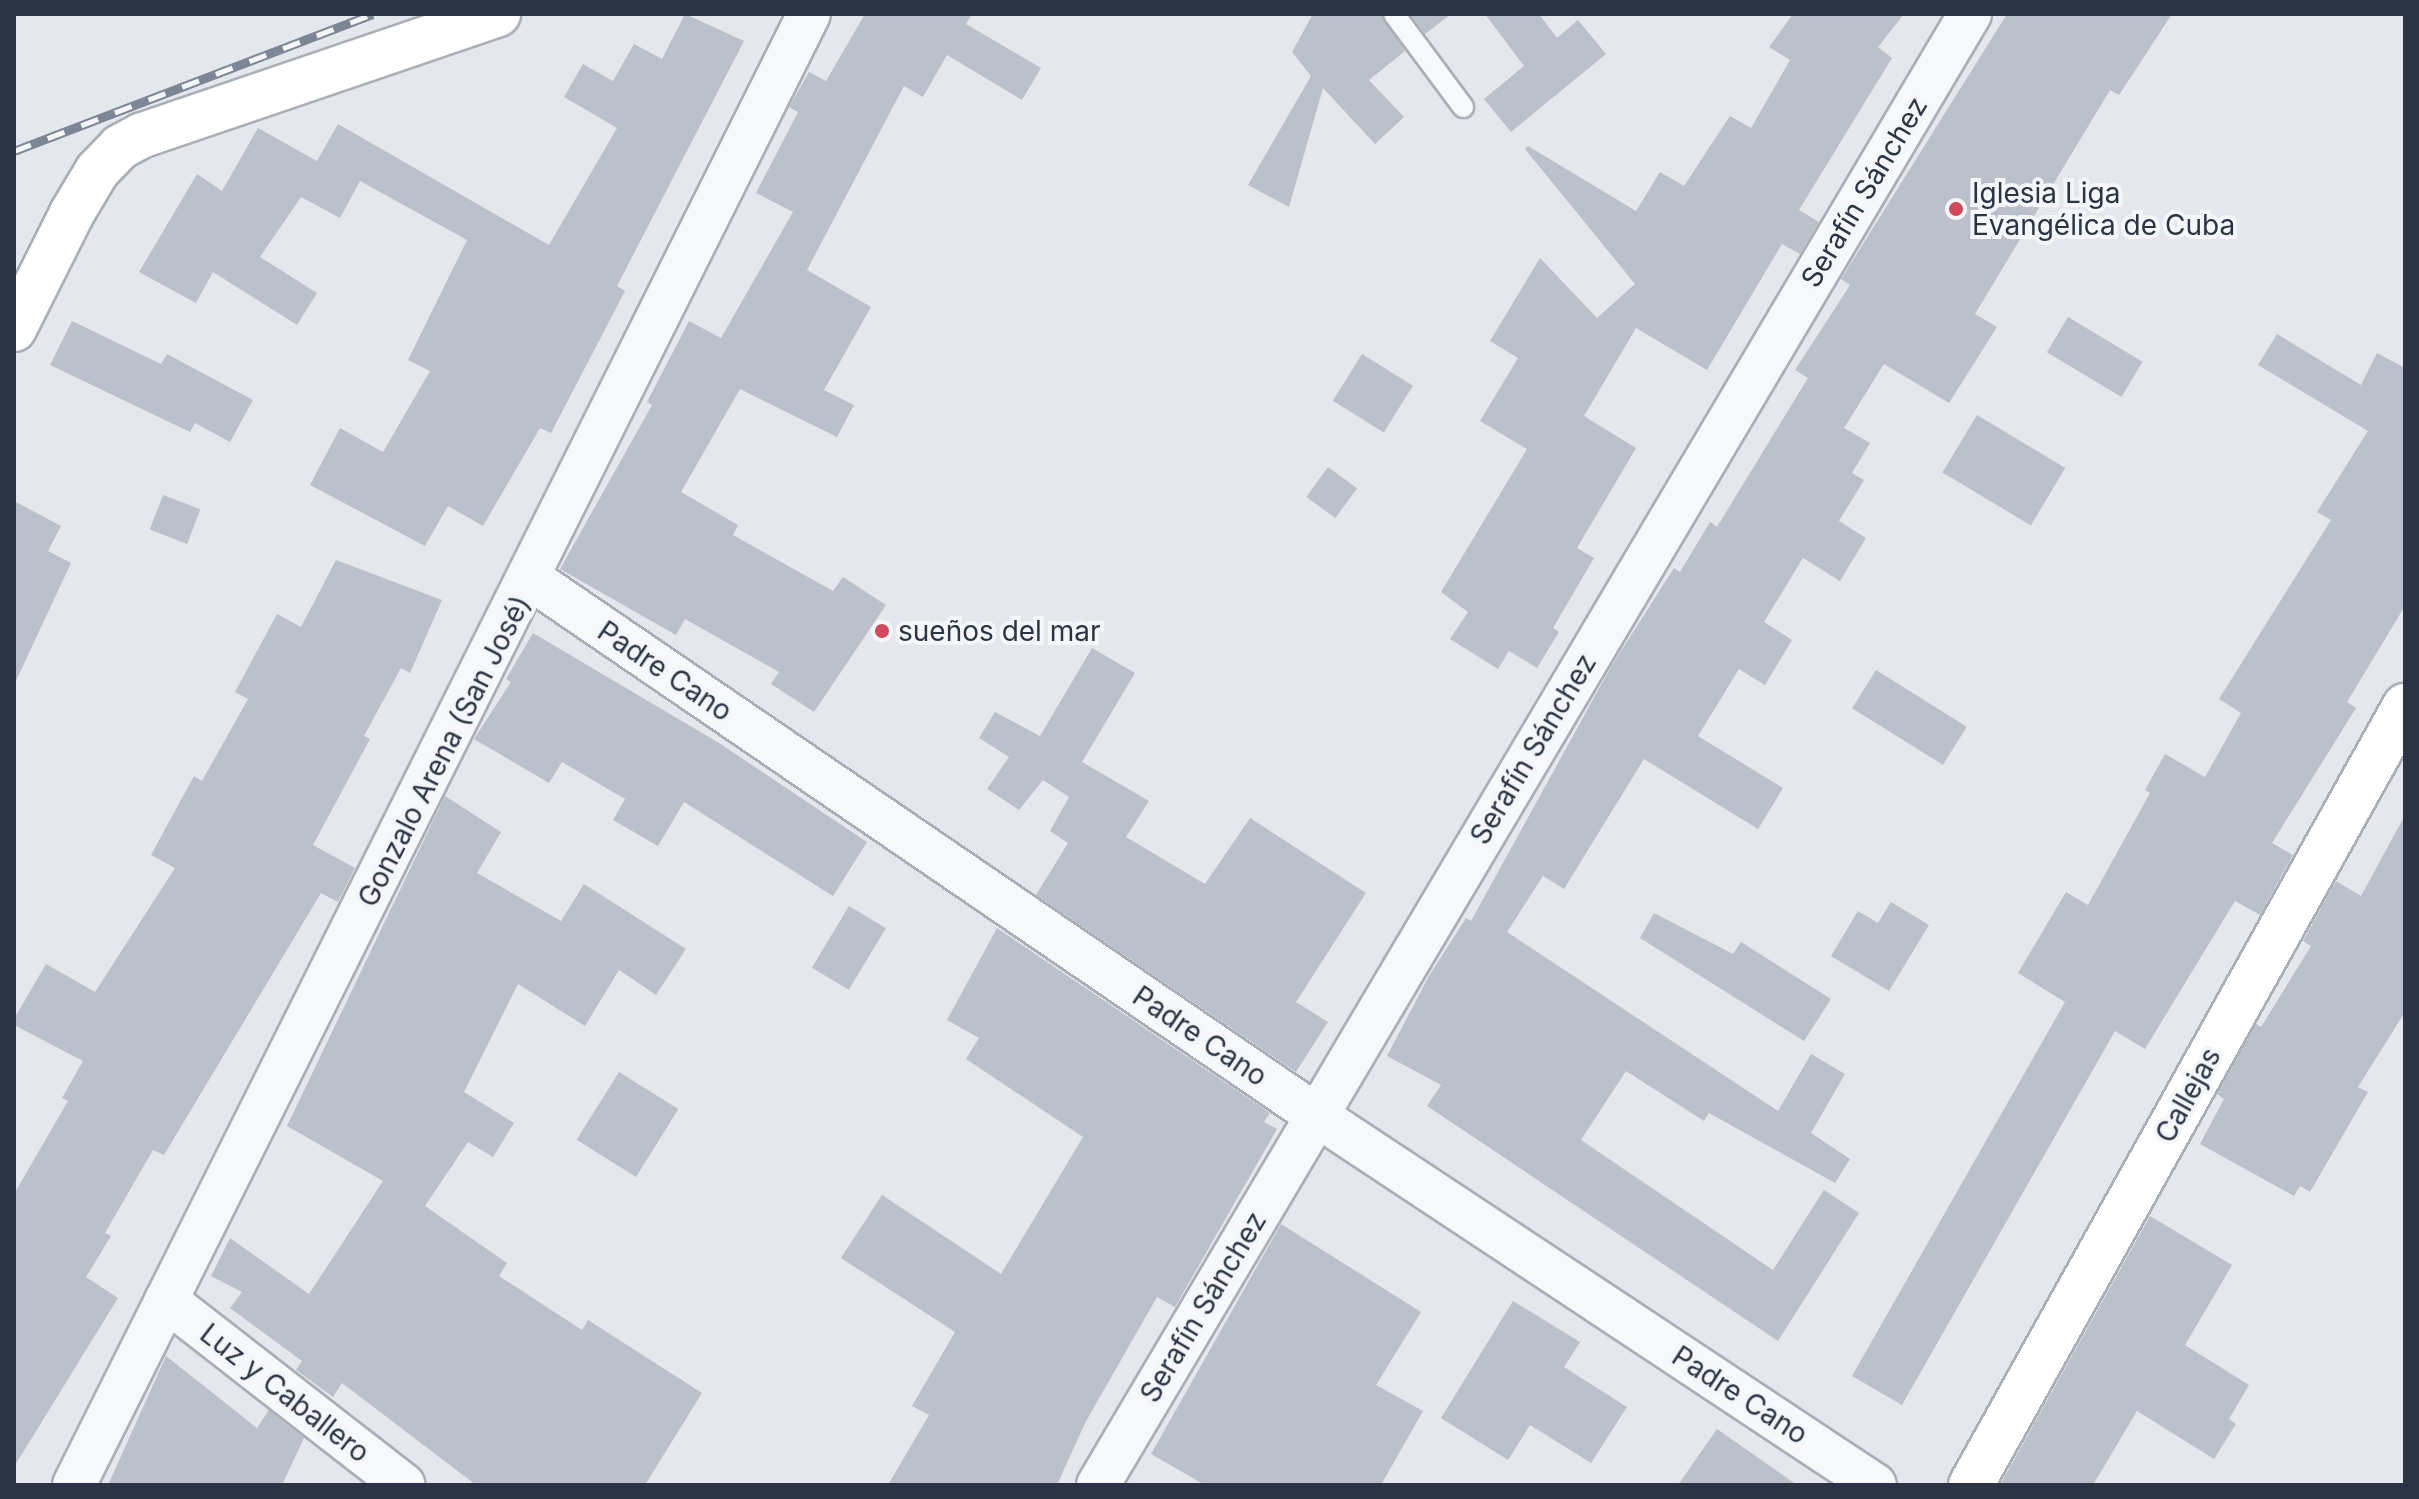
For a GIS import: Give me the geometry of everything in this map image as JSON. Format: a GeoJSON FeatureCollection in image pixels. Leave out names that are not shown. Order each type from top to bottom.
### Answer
{"type":"FeatureCollection","features":[{"type":"Feature","properties":{"kind":"main road"},"geometry":{"type":"LineString","coordinates":[[14,329],[72,213],[97,171],[120,147],[498,14]]}},
{"type":"Feature","properties":{"kind":"main road","name":"Callejas"},"geometry":{"type":"LineString","coordinates":[[1971,1485],[2405,706]]}},
{"type":"Feature","properties":{"kind":"street","name":"Gonzalo Arena (San José)"},"geometry":{"type":"LineString","coordinates":[[74,1485],[531,579],[809,14]]}},
{"type":"Feature","properties":{"kind":"street","name":"Serafín Sánchez"},"geometry":{"type":"LineString","coordinates":[[1098,1485],[1970,14]]}},
{"type":"Feature","properties":{"kind":"street","name":"Padre Cano"},"geometry":{"type":"LineString","coordinates":[[531,579],[1316,1115],[1875,1485]]}},
{"type":"Feature","properties":{"kind":"street","name":"Luz y Caballero"},"geometry":{"type":"LineString","coordinates":[[166,1300],[404,1485]]}},
{"type":"Feature","properties":{"kind":"lane"},"geometry":{"type":"LineString","coordinates":[[1394,14],[1463,107]]}},
{"type":"Feature","properties":{"kind":"building"},"geometry":{"type":"Polygon","coordinates":[[[685,14],[744,41],[617,286],[625,291],[551,433],[540,428],[483,526],[448,506],[425,546],[310,485],[340,428],[383,452],[430,371],[408,360],[467,240],[360,181],[340,218],[301,197],[260,257],[317,293],[297,325],[213,272],[196,303],[139,272],[197,174],[222,191],[258,128],[317,161],[338,124],[549,245],[617,128],[564,97],[583,64],[613,81],[634,44],[662,59],[685,14]]]}},
{"type":"Feature","properties":{"kind":"building"},"geometry":{"type":"Polygon","coordinates":[[[865,14],[972,14],[966,24],[1041,68],[1022,100],[947,55],[923,97],[904,86],[807,270],[871,307],[824,390],[854,405],[837,437],[740,389],[681,492],[738,525],[733,535],[833,591],[843,577],[886,605],[814,712],[771,684],[779,672],[685,619],[676,635],[560,569],[652,405],[647,402],[689,321],[721,338],[793,212],[756,193],[798,112],[789,107],[809,72],[826,81],[865,14]]]}},
{"type":"Feature","properties":{"kind":"building"},"geometry":{"type":"Polygon","coordinates":[[[1313,14],[1381,14],[1405,51],[1369,80],[1404,117],[1375,144],[1323,88],[1289,207],[1248,185],[1311,76],[1292,52],[1313,14]]]}},
{"type":"Feature","properties":{"kind":"building"},"geometry":{"type":"Polygon","coordinates":[[[1410,14],[1451,14],[1425,34],[1410,14]]]}},
{"type":"Feature","properties":{"kind":"building"},"geometry":{"type":"Polygon","coordinates":[[[1485,14],[1539,14],[1557,38],[1578,20],[1606,54],[1511,132],[1484,99],[1524,66],[1485,14]]]}},
{"type":"Feature","properties":{"kind":"building"},"geometry":{"type":"Polygon","coordinates":[[[1793,14],[1904,14],[1878,47],[1892,58],[1799,210],[1819,222],[1800,254],[1782,244],[1707,370],[1636,328],[1584,416],[1636,448],[1577,548],[1594,558],[1553,628],[1559,632],[1537,668],[1509,651],[1498,669],[1450,639],[1468,612],[1441,592],[1527,449],[1480,421],[1518,358],[1490,341],[1540,258],[1597,318],[1635,284],[1525,149],[1528,146],[1636,211],[1660,172],[1684,186],[1730,116],[1751,128],[1790,60],[1769,47],[1793,14]]]}},
{"type":"Feature","properties":{"kind":"building"},"geometry":{"type":"Polygon","coordinates":[[[2007,14],[2172,14],[2119,95],[2110,90],[1975,314],[1997,327],[1949,403],[1884,364],[1844,428],[1870,443],[1852,473],[1864,480],[1839,521],[1866,538],[1840,581],[1803,558],[1764,622],[1792,640],[1765,685],[1739,669],[1698,736],[1783,788],[1758,829],[1644,759],[1564,889],[1543,876],[1507,932],[1778,1111],[1811,1054],[1845,1074],[1811,1133],[1850,1159],[1835,1183],[1709,1113],[1704,1121],[1626,1071],[1581,1140],[1773,1270],[1824,1190],[1859,1213],[1778,1341],[1427,1106],[1441,1085],[1387,1056],[1429,976],[1466,918],[1471,921],[1612,665],[1674,568],[1680,572],[1710,522],[1717,527],[1808,378],[1795,370],[1850,285],[1841,279],[2007,14]]]}},
{"type":"Feature","properties":{"kind":"building"},"geometry":{"type":"Polygon","coordinates":[[[2068,317],[2143,362],[2121,397],[2047,352],[2068,317]]]}},
{"type":"Feature","properties":{"kind":"building"},"geometry":{"type":"Polygon","coordinates":[[[72,321],[161,364],[167,354],[253,400],[230,442],[195,423],[190,432],[50,365],[72,321]]]}},
{"type":"Feature","properties":{"kind":"building"},"geometry":{"type":"Polygon","coordinates":[[[2277,334],[2361,385],[2377,353],[2405,368],[2405,606],[2347,702],[2356,708],[2272,843],[2293,855],[2260,915],[2235,901],[2145,1049],[2115,1031],[1902,1405],[1852,1376],[2065,1002],[2018,973],[2066,892],[2088,905],[2150,793],[2145,790],[2165,754],[2205,777],[2241,713],[2219,699],[2331,520],[2317,512],[2368,431],[2258,365],[2277,334]]]}},
{"type":"Feature","properties":{"kind":"building"},"geometry":{"type":"Polygon","coordinates":[[[1362,354],[1413,386],[1384,432],[1333,401],[1362,354]]]}},
{"type":"Feature","properties":{"kind":"building"},"geometry":{"type":"Polygon","coordinates":[[[1977,415],[2065,468],[2031,525],[1942,472],[1977,415]]]}},
{"type":"Feature","properties":{"kind":"building"},"geometry":{"type":"Polygon","coordinates":[[[1328,467],[1357,488],[1335,518],[1306,497],[1328,467]]]}},
{"type":"Feature","properties":{"kind":"building"},"geometry":{"type":"Polygon","coordinates":[[[163,495],[200,509],[187,544],[150,530],[163,495]]]}},
{"type":"Feature","properties":{"kind":"building"},"geometry":{"type":"Polygon","coordinates":[[[14,501],[61,526],[48,551],[71,563],[14,685],[14,501]]]}},
{"type":"Feature","properties":{"kind":"building"},"geometry":{"type":"Polygon","coordinates":[[[336,560],[442,600],[410,673],[401,668],[364,736],[370,739],[313,845],[355,868],[338,902],[321,893],[164,1155],[153,1150],[105,1233],[111,1236],[86,1277],[118,1298],[14,1467],[14,1194],[68,1101],[62,1098],[83,1061],[14,1025],[14,1019],[46,964],[95,992],[175,868],[151,855],[194,776],[202,781],[248,699],[235,692],[277,614],[301,627],[336,560]]]}},
{"type":"Feature","properties":{"kind":"building"},"geometry":{"type":"Polygon","coordinates":[[[533,633],[719,743],[867,842],[833,896],[684,802],[658,846],[613,820],[625,799],[562,762],[549,783],[474,739],[511,682],[506,679],[533,633]]]}},
{"type":"Feature","properties":{"kind":"building"},"geometry":{"type":"Polygon","coordinates":[[[1092,648],[1135,673],[1082,762],[1149,801],[1126,837],[1205,884],[1250,818],[1366,893],[1296,1002],[1328,1022],[1296,1072],[1036,895],[1068,843],[1050,831],[1069,797],[1043,780],[1019,810],[987,789],[1009,757],[979,738],[995,712],[1040,736],[1092,648]]]}},
{"type":"Feature","properties":{"kind":"building"},"geometry":{"type":"Polygon","coordinates":[[[1876,670],[1967,727],[1943,765],[1852,708],[1876,670]]]}},
{"type":"Feature","properties":{"kind":"building"},"geometry":{"type":"Polygon","coordinates":[[[445,796],[501,832],[477,873],[561,921],[584,884],[686,949],[656,995],[619,970],[585,1026],[518,984],[464,1092],[514,1123],[493,1157],[468,1142],[425,1206],[507,1263],[499,1276],[582,1330],[588,1320],[702,1393],[645,1485],[476,1485],[342,1383],[333,1397],[296,1370],[302,1361],[230,1308],[242,1292],[211,1276],[230,1238],[309,1294],[383,1181],[287,1126],[445,796]]]}},
{"type":"Feature","properties":{"kind":"building"},"geometry":{"type":"Polygon","coordinates":[[[2405,815],[2405,1012],[2358,1087],[2368,1092],[2310,1192],[2300,1186],[2294,1196],[2200,1144],[2224,1099],[2217,1094],[2256,1024],[2261,1027],[2311,946],[2303,941],[2336,881],[2361,896],[2405,815]]]}},
{"type":"Feature","properties":{"kind":"building"},"geometry":{"type":"Polygon","coordinates":[[[1891,902],[1929,925],[1889,991],[1831,956],[1858,911],[1878,923],[1891,902]]]}},
{"type":"Feature","properties":{"kind":"building"},"geometry":{"type":"Polygon","coordinates":[[[849,906],[886,928],[849,990],[812,968],[849,906]]]}},
{"type":"Feature","properties":{"kind":"building"},"geometry":{"type":"Polygon","coordinates":[[[1654,913],[1733,954],[1741,942],[1831,999],[1804,1041],[1640,938],[1654,913]]]}},
{"type":"Feature","properties":{"kind":"building"},"geometry":{"type":"Polygon","coordinates":[[[997,928],[1270,1113],[1264,1122],[1277,1129],[1175,1307],[1157,1297],[1085,1423],[1057,1485],[888,1485],[929,1415],[912,1406],[955,1332],[841,1258],[882,1195],[1001,1274],[1083,1137],[966,1059],[979,1038],[947,1020],[997,928]]]}},
{"type":"Feature","properties":{"kind":"building"},"geometry":{"type":"Polygon","coordinates":[[[619,1072],[678,1109],[636,1177],[577,1140],[619,1072]]]}},
{"type":"Feature","properties":{"kind":"building"},"geometry":{"type":"Polygon","coordinates":[[[2150,1216],[2232,1265],[2185,1345],[2249,1385],[2229,1419],[2236,1424],[2214,1459],[2137,1411],[2093,1485],[2000,1485],[2150,1216]]]}},
{"type":"Feature","properties":{"kind":"building"},"geometry":{"type":"Polygon","coordinates":[[[1281,1224],[1421,1312],[1376,1385],[1423,1411],[1381,1485],[1205,1485],[1151,1454],[1281,1224]]]}},
{"type":"Feature","properties":{"kind":"building"},"geometry":{"type":"Polygon","coordinates":[[[1513,1301],[1580,1342],[1564,1367],[1627,1407],[1591,1463],[1530,1425],[1508,1460],[1441,1418],[1513,1301]]]}},
{"type":"Feature","properties":{"kind":"building"},"geometry":{"type":"Polygon","coordinates":[[[166,1356],[257,1428],[269,1410],[304,1438],[282,1485],[108,1485],[166,1356]]]}},
{"type":"Feature","properties":{"kind":"building"},"geometry":{"type":"Polygon","coordinates":[[[1717,1429],[1797,1485],[1678,1485],[1717,1429]]]}},
{"type":"Feature","properties":{"kind":"railway"},"geometry":{"type":"LineString","coordinates":[[14,151],[373,14]]}},
{"type":"Feature","properties":{"kind":"place","name":"Iglesia Liga Evangélica de Cuba"},"geometry":{"type":"Point","coordinates":[1956,209]}},
{"type":"Feature","properties":{"kind":"place","name":"sueños del mar"},"geometry":{"type":"Point","coordinates":[882,631]}}]}
